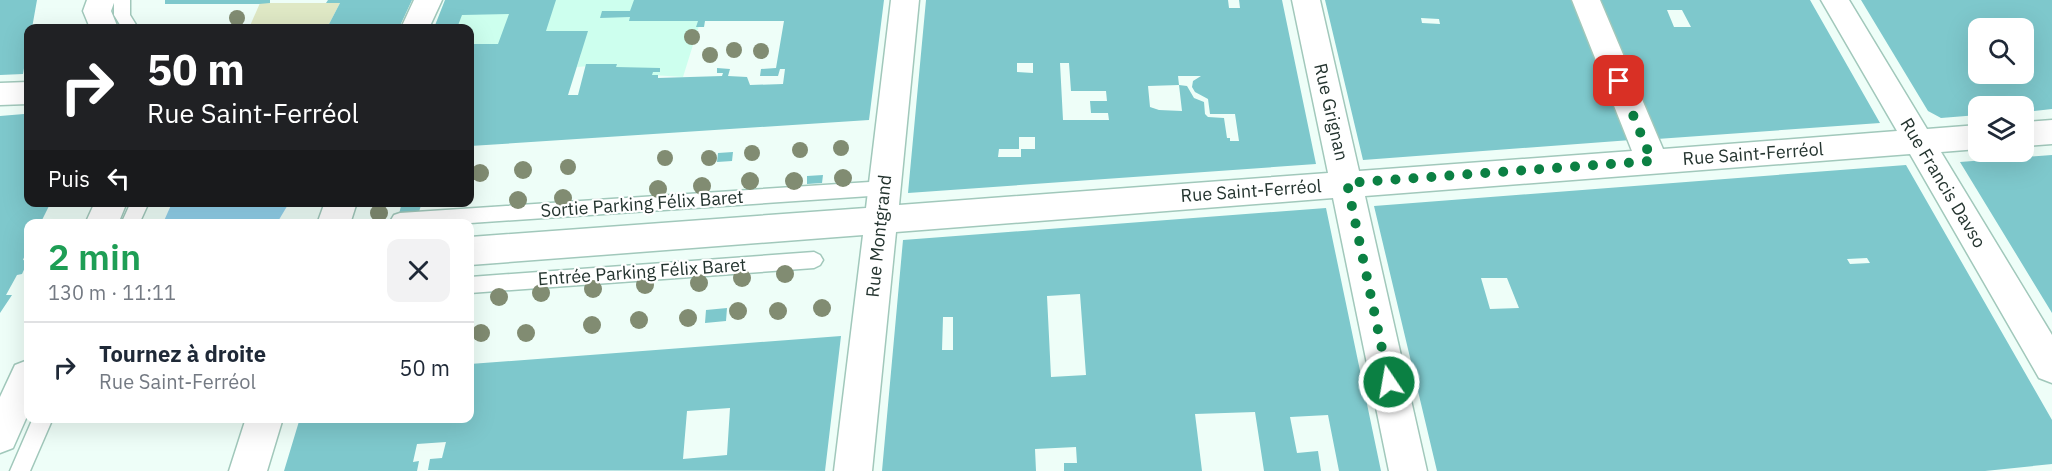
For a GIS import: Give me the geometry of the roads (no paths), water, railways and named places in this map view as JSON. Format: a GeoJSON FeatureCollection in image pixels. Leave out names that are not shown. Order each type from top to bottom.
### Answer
{"type":"FeatureCollection","features":[{"type":"Feature","properties":{"kind":"street"},"geometry":{"type":"LineString","coordinates":[[101,0],[97,11],[102,24]]}},
{"type":"Feature","properties":{"kind":"street"},"geometry":{"type":"LineString","coordinates":[[417,24],[428,0]]}},
{"type":"Feature","properties":{"kind":"street","name":"Rue Montgrand"},"geometry":{"type":"LineString","coordinates":[[853,471],[905,0]]}},
{"type":"Feature","properties":{"kind":"street","name":"Rue Grignan"},"geometry":{"type":"LineString","coordinates":[[1306,0],[1408,471]]}},
{"type":"Feature","properties":{"kind":"street"},"geometry":{"type":"LineString","coordinates":[[1586,0],[1652,161]]}},
{"type":"Feature","properties":{"kind":"street","name":"Rue Francis Davso"},"geometry":{"type":"LineString","coordinates":[[1835,0],[2052,367]]}},
{"type":"Feature","properties":{"kind":"street"},"geometry":{"type":"LineString","coordinates":[[0,94],[24,93]]}},
{"type":"Feature","properties":{"kind":"street"},"geometry":{"type":"LineString","coordinates":[[2034,133],[2052,132]]}},
{"type":"Feature","properties":{"kind":"street","name":"Rue Saint-Ferréol"},"geometry":{"type":"LineString","coordinates":[[474,251],[883,204],[1347,183],[1968,139]]}},
{"type":"Feature","properties":{"kind":"street"},"geometry":{"type":"LineString","coordinates":[[0,436],[24,385]]}},
{"type":"Feature","properties":{"kind":"street"},"geometry":{"type":"LineString","coordinates":[[248,471],[263,423]]}},
{"type":"Feature","properties":{"kind":"lane"},"geometry":{"type":"LineString","coordinates":[[122,0],[120,6],[126,24]]}},
{"type":"Feature","properties":{"kind":"lane","name":"Sortie Parking Félix Baret"},"geometry":{"type":"LineString","coordinates":[[430,219],[883,204]]}},
{"type":"Feature","properties":{"kind":"lane","name":"Entrée Parking Félix Baret"},"geometry":{"type":"LineString","coordinates":[[474,285],[814,260]]}},
{"type":"Feature","properties":{"kind":"lane"},"geometry":{"type":"LineString","coordinates":[[20,471],[41,423]]}},
{"type":"Feature","properties":{"kind":"water"},"geometry":{"type":"Polygon","coordinates":[[[170,207],[287,207],[279,219],[165,219],[170,207]]]}}]}
